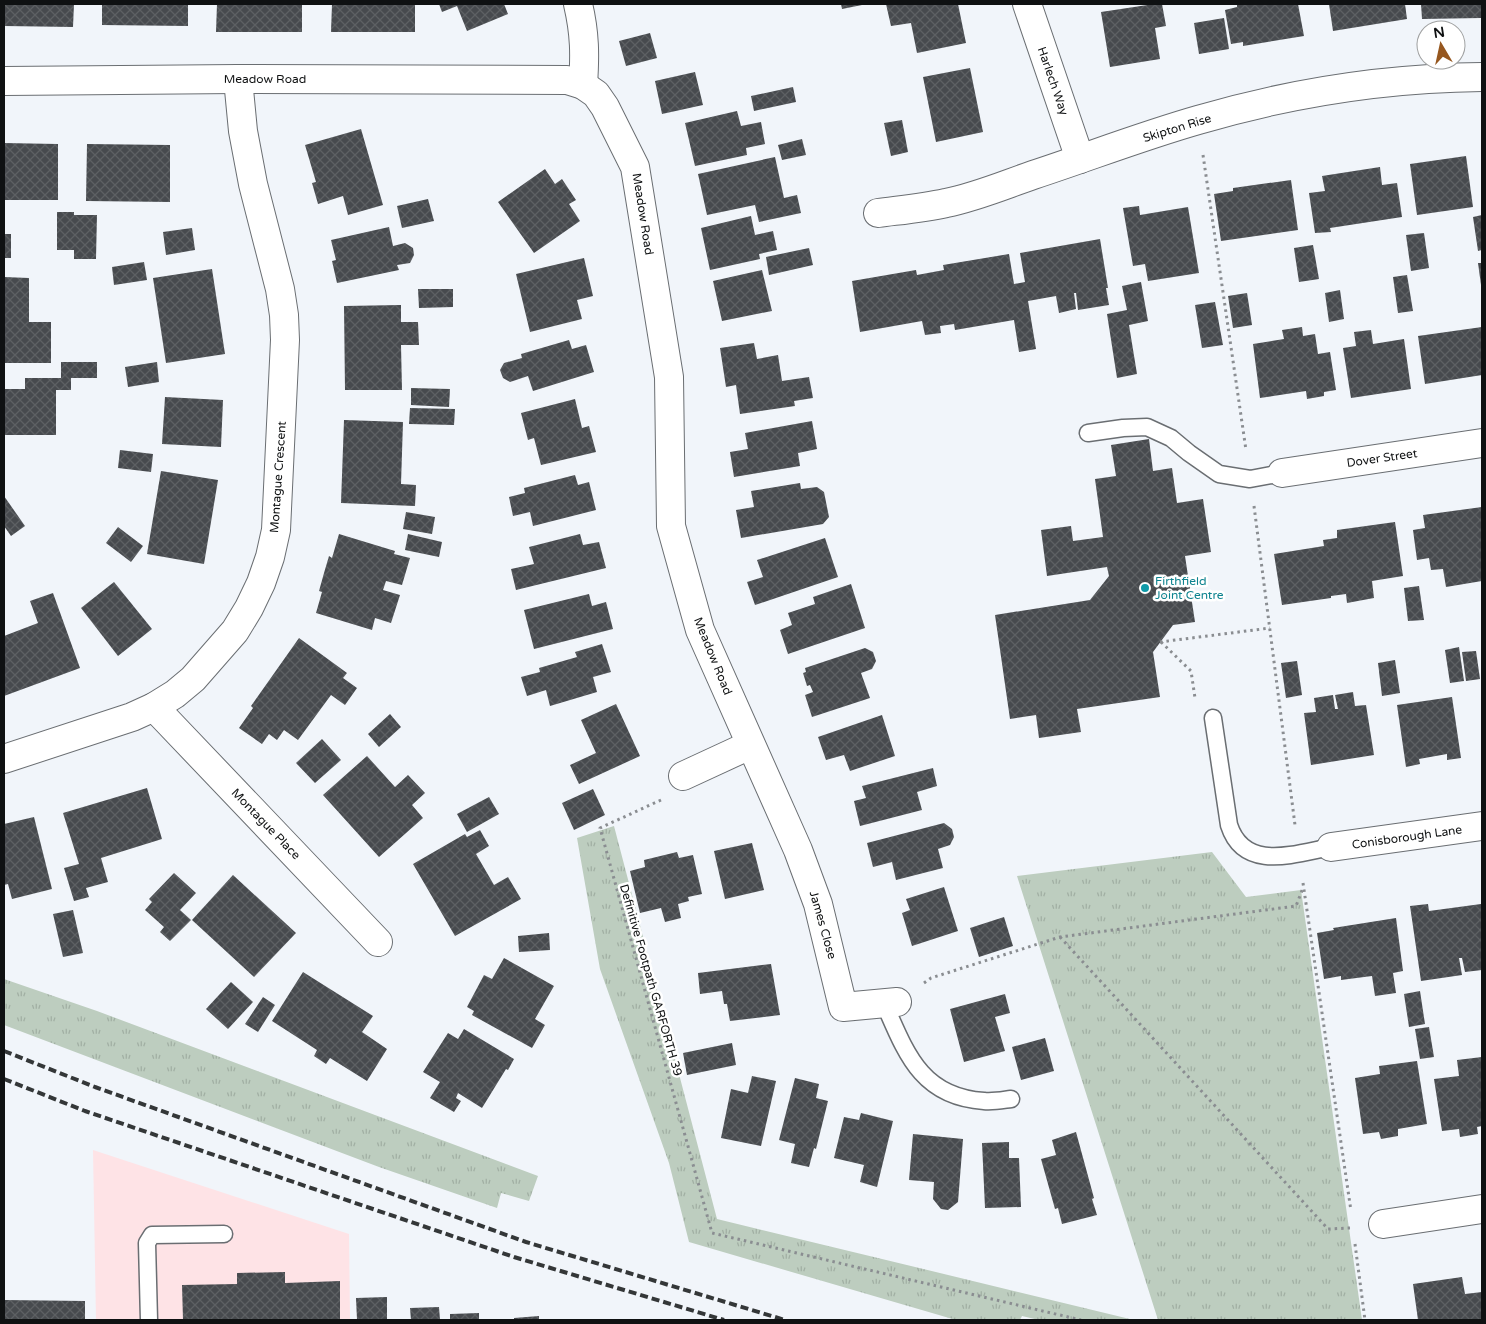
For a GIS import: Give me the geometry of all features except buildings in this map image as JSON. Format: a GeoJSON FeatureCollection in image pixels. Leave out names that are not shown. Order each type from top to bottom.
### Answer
{"type":"FeatureCollection","features":[{"type":"Feature","properties":{"kind":"street"},"geometry":{"type":"LineString","coordinates":[[578,4],[582,21],[585,52],[582,85]]}},
{"type":"Feature","properties":{"kind":"street","name":"Harlech Way"},"geometry":{"type":"LineString","coordinates":[[1027,4],[1080,159]]}},
{"type":"Feature","properties":{"kind":"street","name":"Skipton Rise"},"geometry":{"type":"LineString","coordinates":[[878,213],[946,203],[986,192],[1198,120],[1255,105],[1316,93],[1385,83],[1444,77],[1482,77]]}},
{"type":"Feature","properties":{"kind":"street","name":"Meadow Road"},"geometry":{"type":"LineString","coordinates":[[4,81],[238,79],[567,80],[582,85],[596,94],[605,107],[635,167],[669,377],[671,526],[700,630],[750,745],[775,796]]}},
{"type":"Feature","properties":{"kind":"street","name":"Montague Crescent"},"geometry":{"type":"LineString","coordinates":[[4,759],[132,717],[154,707],[194,679],[235,631],[261,583],[270,557],[276,530],[285,340],[284,315],[274,264],[251,175],[243,131],[238,79]]}},
{"type":"Feature","properties":{"kind":"street","name":"Dover Street"},"geometry":{"type":"LineString","coordinates":[[1282,473],[1482,444]]}},
{"type":"Feature","properties":{"kind":"street","name":"Montague Place"},"geometry":{"type":"LineString","coordinates":[[154,707],[378,942]]}},
{"type":"Feature","properties":{"kind":"street"},"geometry":{"type":"LineString","coordinates":[[683,776],[750,745]]}},
{"type":"Feature","properties":{"kind":"street","name":"James Close"},"geometry":{"type":"LineString","coordinates":[[775,796],[818,904],[843,1007],[890,1002]]}},
{"type":"Feature","properties":{"kind":"street","name":"Conisborough Lane"},"geometry":{"type":"LineString","coordinates":[[1331,847],[1482,826]]}},
{"type":"Feature","properties":{"kind":"street"},"geometry":{"type":"LineString","coordinates":[[1383,1224],[1482,1209]]}},
{"type":"Feature","properties":{"kind":"lane"},"geometry":{"type":"LineString","coordinates":[[1088,433],[1147,427],[1171,438],[1219,474],[1250,479],[1282,473]]}},
{"type":"Feature","properties":{"kind":"lane"},"geometry":{"type":"LineString","coordinates":[[1213,718],[1229,825],[1232,835],[1239,844],[1258,856],[1299,853],[1331,847]]}},
{"type":"Feature","properties":{"kind":"lane"},"geometry":{"type":"LineString","coordinates":[[890,1002],[903,1047],[917,1069],[936,1086],[960,1097],[986,1102],[1011,1099]]}},
{"type":"Feature","properties":{"kind":"lane"},"geometry":{"type":"LineString","coordinates":[[149,1320],[147,1243],[152,1235],[224,1234]]}},
{"type":"Feature","properties":{"kind":"path"},"geometry":{"type":"LineString","coordinates":[[1198,120],[1250,479],[1299,853],[1352,1218]]}},
{"type":"Feature","properties":{"kind":"path"},"geometry":{"type":"LineString","coordinates":[[1213,718],[1196,708],[1191,671],[1160,642],[1270,628]]}},
{"type":"Feature","properties":{"kind":"path","name":"Definitive Footpath GARFORTH 39"},"geometry":{"type":"LineString","coordinates":[[683,776],[665,798],[600,828],[712,1233],[1082,1320]]}},
{"type":"Feature","properties":{"kind":"path"},"geometry":{"type":"LineString","coordinates":[[890,1002],[931,978],[1060,937],[1296,906],[1304,886],[1331,847]]}},
{"type":"Feature","properties":{"kind":"path"},"geometry":{"type":"LineString","coordinates":[[1060,937],[1328,1229],[1353,1228]]}},
{"type":"Feature","properties":{"kind":"path"},"geometry":{"type":"LineString","coordinates":[[1354,1237],[1365,1320]]}},
{"type":"Feature","properties":{"kind":"shaded area"},"geometry":{"type":"Polygon","coordinates":[[[93,1150],[349,1234],[350,1320],[96,1320],[93,1150]]]}},
{"type":"Feature","properties":{"kind":"green space"},"geometry":{"type":"Polygon","coordinates":[[[614,826],[717,1219],[1134,1320],[1039,1320],[1022,1316],[1020,1320],[956,1320],[689,1242],[669,1163],[600,969],[577,838],[614,826]]]}},
{"type":"Feature","properties":{"kind":"green space"},"geometry":{"type":"Polygon","coordinates":[[[1212,852],[1246,897],[1301,890],[1362,1320],[1158,1320],[1017,876],[1212,852]]]}},
{"type":"Feature","properties":{"kind":"green space"},"geometry":{"type":"Polygon","coordinates":[[[4,979],[97,1011],[538,1176],[529,1201],[501,1193],[497,1208],[379,1167],[4,1025],[4,979]]]}},
{"type":"Feature","properties":{"kind":"railway"},"geometry":{"type":"LineString","coordinates":[[4,1051],[95,1087],[526,1242],[785,1320]]}},
{"type":"Feature","properties":{"kind":"railway"},"geometry":{"type":"LineString","coordinates":[[4,1079],[85,1111],[514,1257],[724,1320]]}},
{"type":"Feature","properties":{"kind":"place","name":"Firthfield Joint Centre"},"geometry":{"type":"Point","coordinates":[1145,588]}}]}
